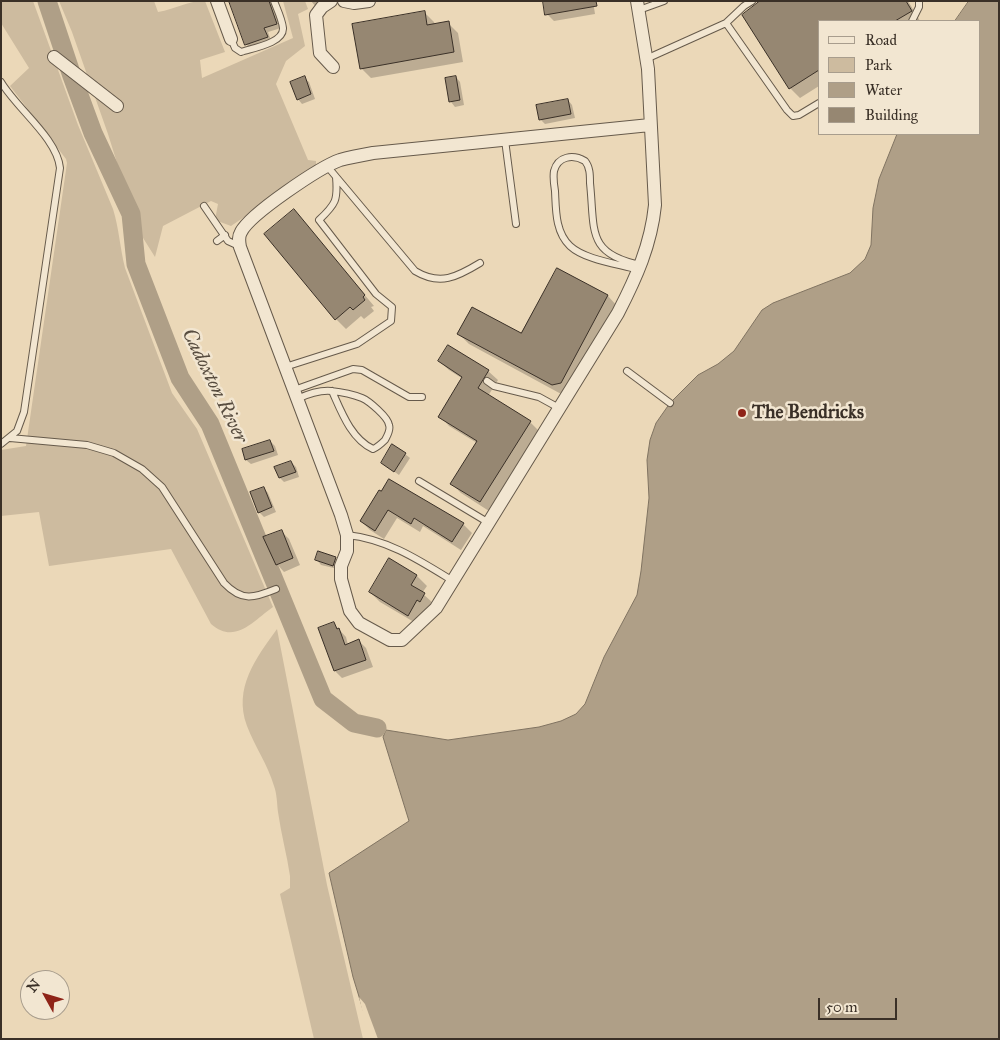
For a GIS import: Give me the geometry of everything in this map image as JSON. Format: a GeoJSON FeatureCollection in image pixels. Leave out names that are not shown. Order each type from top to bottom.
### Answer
{"type":"FeatureCollection","features":[{"type":"Feature","properties":{"kind":"street"},"geometry":{"type":"LineString","coordinates":[[217,1],[231,39]]}},
{"type":"Feature","properties":{"kind":"street"},"geometry":{"type":"LineString","coordinates":[[331,1],[322,7],[316,15],[320,54],[333,67]]}},
{"type":"Feature","properties":{"kind":"street"},"geometry":{"type":"LineString","coordinates":[[344,1],[354,3],[369,1]]}},
{"type":"Feature","properties":{"kind":"street"},"geometry":{"type":"LineString","coordinates":[[638,6],[646,59],[655,205],[650,238],[640,267],[618,313],[436,608],[402,640],[390,640],[359,623],[350,610],[341,579],[341,566],[347,551],[346,535],[341,516],[240,246],[240,232],[248,223],[292,188],[339,160],[373,153],[650,126]]}},
{"type":"Feature","properties":{"kind":"street"},"geometry":{"type":"LineString","coordinates":[[54,57],[117,106]]}},
{"type":"Feature","properties":{"kind":"lane"},"geometry":{"type":"LineString","coordinates":[[231,39],[235,48],[241,52],[269,43],[280,37],[283,32],[283,26],[274,1]]}},
{"type":"Feature","properties":{"kind":"lane"},"geometry":{"type":"LineString","coordinates":[[638,6],[664,1]]}},
{"type":"Feature","properties":{"kind":"lane"},"geometry":{"type":"LineString","coordinates":[[646,59],[726,24],[744,6],[752,1]]}},
{"type":"Feature","properties":{"kind":"lane"},"geometry":{"type":"LineString","coordinates":[[912,20],[919,7],[919,1]]}},
{"type":"Feature","properties":{"kind":"lane"},"geometry":{"type":"LineString","coordinates":[[726,24],[793,116],[799,115],[818,104]]}},
{"type":"Feature","properties":{"kind":"lane"},"geometry":{"type":"LineString","coordinates":[[1,82],[53,147],[59,159],[60,168],[24,412],[17,431],[1,444]]}},
{"type":"Feature","properties":{"kind":"lane"},"geometry":{"type":"LineString","coordinates":[[505,140],[516,224]]}},
{"type":"Feature","properties":{"kind":"lane"},"geometry":{"type":"LineString","coordinates":[[567,157],[577,157],[585,161],[589,169],[598,242],[604,250],[613,256],[640,267],[586,255],[574,250],[565,241],[557,219],[554,174],[556,166],[567,157]]}},
{"type":"Feature","properties":{"kind":"lane"},"geometry":{"type":"LineString","coordinates":[[327,166],[414,270],[424,277],[439,280],[460,275],[480,263]]}},
{"type":"Feature","properties":{"kind":"lane"},"geometry":{"type":"LineString","coordinates":[[285,367],[357,344],[391,321],[392,307],[376,294],[319,220],[333,207],[338,195],[336,177]]}},
{"type":"Feature","properties":{"kind":"lane"},"geometry":{"type":"LineString","coordinates":[[204,206],[228,240],[240,246]]}},
{"type":"Feature","properties":{"kind":"lane"},"geometry":{"type":"LineString","coordinates":[[217,241],[225,235]]}},
{"type":"Feature","properties":{"kind":"lane"},"geometry":{"type":"LineString","coordinates":[[296,394],[353,369],[362,370],[409,397],[422,397]]}},
{"type":"Feature","properties":{"kind":"lane"},"geometry":{"type":"LineString","coordinates":[[628,371],[670,403]]}},
{"type":"Feature","properties":{"kind":"lane"},"geometry":{"type":"LineString","coordinates":[[488,381],[494,386],[539,397],[559,408]]}},
{"type":"Feature","properties":{"kind":"lane"},"geometry":{"type":"LineString","coordinates":[[296,394],[332,391],[363,399],[371,404],[386,419],[390,426],[388,434],[378,447],[372,449],[361,442],[341,411],[332,391]]}},
{"type":"Feature","properties":{"kind":"lane"},"geometry":{"type":"LineString","coordinates":[[10,438],[87,445],[114,453],[142,469],[162,488],[224,583],[232,591],[244,597],[258,596],[276,589]]}},
{"type":"Feature","properties":{"kind":"lane"},"geometry":{"type":"LineString","coordinates":[[419,480],[488,523]]}},
{"type":"Feature","properties":{"kind":"lane"},"geometry":{"type":"LineString","coordinates":[[346,535],[369,538],[394,547],[411,555],[452,581]]}},
{"type":"Feature","properties":{"kind":"green space"},"geometry":{"type":"Polygon","coordinates":[[[1,1],[33,1],[78,125],[113,209],[125,268],[172,393],[197,429],[273,607],[251,624],[236,632],[220,630],[211,624],[171,549],[49,566],[39,512],[1,516],[1,450],[26,446],[67,163],[66,159],[10,86],[29,68],[1,23],[1,1]]]}},
{"type":"Feature","properties":{"kind":"green space"},"geometry":{"type":"Polygon","coordinates":[[[59,1],[154,1],[158,12],[192,2],[205,1],[225,52],[200,60],[202,78],[293,38],[283,1],[305,1],[308,9],[298,14],[305,46],[286,61],[276,84],[308,160],[316,161],[316,168],[231,226],[215,220],[218,204],[211,201],[163,226],[155,257],[138,230],[108,134],[59,1]]]}},
{"type":"Feature","properties":{"kind":"green space"},"geometry":{"type":"Polygon","coordinates":[[[277,629],[327,885],[363,1039],[314,1039],[280,894],[290,888],[290,876],[279,820],[276,792],[247,726],[243,712],[245,686],[249,674],[261,651],[277,629]]]}},
{"type":"Feature","properties":{"kind":"water"},"geometry":{"type":"Polygon","coordinates":[[[969,1],[999,1],[999,1039],[372,1039],[353,977],[329,873],[409,821],[383,737],[386,730],[448,740],[539,727],[561,721],[576,714],[585,704],[604,657],[637,595],[649,498],[647,460],[650,440],[656,423],[670,403],[698,375],[718,364],[734,351],[762,310],[773,303],[850,273],[865,259],[871,245],[873,208],[879,179],[897,135],[980,135],[980,20],[956,20],[969,1]]]}},
{"type":"Feature","properties":{"kind":"pier"},"geometry":{"type":"Polygon","coordinates":[[[359,997],[365,1004],[378,1039],[369,1039],[359,997]]]}},
{"type":"Feature","properties":{"kind":"building"},"geometry":{"type":"Polygon","coordinates":[[[229,1],[269,1],[277,24],[264,28],[268,37],[245,45],[229,1]]]}},
{"type":"Feature","properties":{"kind":"building"},"geometry":{"type":"Polygon","coordinates":[[[543,1],[596,1],[597,6],[545,15],[543,1]]]}},
{"type":"Feature","properties":{"kind":"building"},"geometry":{"type":"Polygon","coordinates":[[[760,1],[906,1],[912,11],[897,20],[818,20],[818,71],[789,89],[742,15],[760,1]]]}},
{"type":"Feature","properties":{"kind":"building"},"geometry":{"type":"Polygon","coordinates":[[[425,11],[427,25],[449,21],[454,52],[360,69],[352,24],[425,11]]]}},
{"type":"Feature","properties":{"kind":"building"},"geometry":{"type":"Polygon","coordinates":[[[305,76],[311,94],[297,100],[290,82],[305,76]]]}},
{"type":"Feature","properties":{"kind":"building"},"geometry":{"type":"Polygon","coordinates":[[[456,76],[460,100],[449,102],[445,78],[456,76]]]}},
{"type":"Feature","properties":{"kind":"building"},"geometry":{"type":"Polygon","coordinates":[[[568,99],[571,114],[539,120],[536,105],[568,99]]]}},
{"type":"Feature","properties":{"kind":"building"},"geometry":{"type":"Polygon","coordinates":[[[294,209],[365,295],[363,297],[365,300],[353,310],[350,307],[335,320],[264,234],[294,209]]]}},
{"type":"Feature","properties":{"kind":"building"},"geometry":{"type":"Polygon","coordinates":[[[557,268],[608,295],[561,383],[552,385],[457,334],[472,307],[521,333],[557,268]]]}},
{"type":"Feature","properties":{"kind":"building"},"geometry":{"type":"Polygon","coordinates":[[[448,345],[489,370],[478,388],[531,421],[480,502],[450,484],[477,441],[438,417],[462,377],[438,361],[448,345]]]}},
{"type":"Feature","properties":{"kind":"building"},"geometry":{"type":"Polygon","coordinates":[[[270,440],[274,451],[245,460],[242,449],[270,440]]]}},
{"type":"Feature","properties":{"kind":"building"},"geometry":{"type":"Polygon","coordinates":[[[392,444],[406,453],[394,472],[381,463],[392,444]]]}},
{"type":"Feature","properties":{"kind":"building"},"geometry":{"type":"Polygon","coordinates":[[[291,461],[296,472],[279,478],[274,467],[291,461]]]}},
{"type":"Feature","properties":{"kind":"building"},"geometry":{"type":"Polygon","coordinates":[[[389,479],[464,523],[452,542],[414,518],[411,524],[388,510],[375,531],[360,521],[379,490],[381,491],[389,479]]]}},
{"type":"Feature","properties":{"kind":"building"},"geometry":{"type":"Polygon","coordinates":[[[264,487],[272,507],[258,513],[250,492],[264,487]]]}},
{"type":"Feature","properties":{"kind":"building"},"geometry":{"type":"Polygon","coordinates":[[[282,530],[293,558],[276,565],[263,537],[282,530]]]}},
{"type":"Feature","properties":{"kind":"building"},"geometry":{"type":"Polygon","coordinates":[[[318,551],[336,557],[333,566],[315,560],[318,551]]]}},
{"type":"Feature","properties":{"kind":"building"},"geometry":{"type":"Polygon","coordinates":[[[389,558],[417,575],[411,585],[425,593],[420,602],[417,600],[408,616],[369,592],[389,558]]]}},
{"type":"Feature","properties":{"kind":"building"},"geometry":{"type":"Polygon","coordinates":[[[334,622],[337,629],[339,628],[345,645],[359,639],[366,660],[334,671],[318,628],[334,622]]]}},
{"type":"Feature","properties":{"kind":"waterway","name":"Cadoxton River"},"geometry":{"type":"LineString","coordinates":[[47,1],[93,133],[131,214],[136,264],[180,378],[210,424],[323,699],[354,723],[377,728]]}},
{"type":"Feature","properties":{"kind":"place","name":"The Bendricks"},"geometry":{"type":"Point","coordinates":[742,413]}}]}
